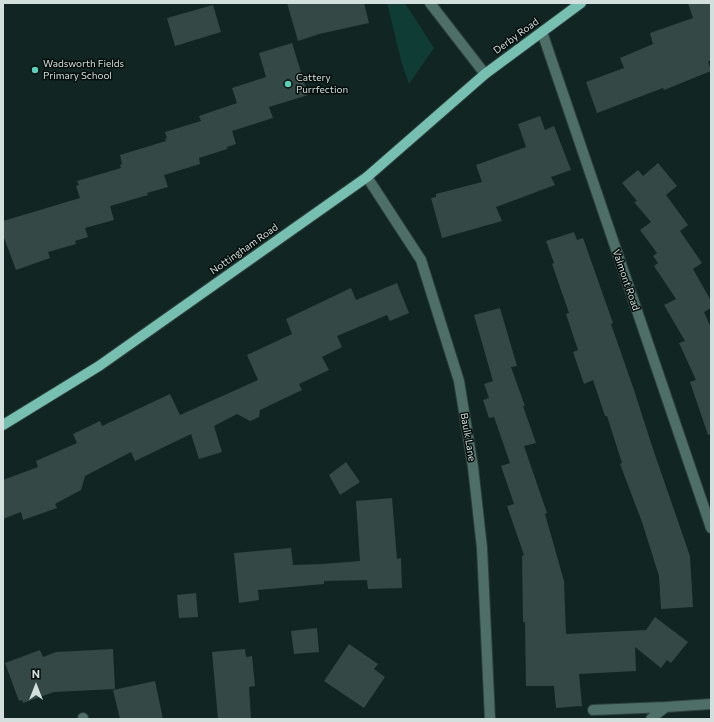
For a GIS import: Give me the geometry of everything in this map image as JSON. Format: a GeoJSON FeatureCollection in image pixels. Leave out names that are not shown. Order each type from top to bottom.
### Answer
{"type":"FeatureCollection","features":[{"type":"Feature","properties":{"kind":"main road","name":"Derby Road"},"geometry":{"type":"LineString","coordinates":[[485,74],[581,3]]}},
{"type":"Feature","properties":{"kind":"main road","name":"Nottingham Road"},"geometry":{"type":"LineString","coordinates":[[3,425],[99,366],[367,177],[485,74]]}},
{"type":"Feature","properties":{"kind":"street"},"geometry":{"type":"LineString","coordinates":[[430,3],[485,74]]}},
{"type":"Feature","properties":{"kind":"street","name":"Valmont Road"},"geometry":{"type":"LineString","coordinates":[[542,32],[711,528]]}},
{"type":"Feature","properties":{"kind":"street","name":"Baulk Lane"},"geometry":{"type":"LineString","coordinates":[[367,177],[421,260],[459,381],[473,467],[482,548],[490,719]]}},
{"type":"Feature","properties":{"kind":"street"},"geometry":{"type":"LineString","coordinates":[[593,710],[711,704]]}},
{"type":"Feature","properties":{"kind":"street"},"geometry":{"type":"LineString","coordinates":[[651,719],[666,707]]}},
{"type":"Feature","properties":{"kind":"green space"},"geometry":{"type":"Polygon","coordinates":[[[387,3],[405,3],[434,48],[409,84],[402,64],[387,3]]]}},
{"type":"Feature","properties":{"kind":"building"},"geometry":{"type":"Polygon","coordinates":[[[287,3],[364,3],[369,23],[319,34],[298,41],[287,3]]]}},
{"type":"Feature","properties":{"kind":"building"},"geometry":{"type":"Polygon","coordinates":[[[688,3],[711,3],[711,61],[708,61],[711,71],[664,90],[663,88],[597,113],[586,82],[624,68],[620,58],[653,44],[650,33],[693,18],[688,3]]]}},
{"type":"Feature","properties":{"kind":"building"},"geometry":{"type":"Polygon","coordinates":[[[213,5],[221,32],[175,46],[167,18],[213,5]]]}},
{"type":"Feature","properties":{"kind":"building"},"geometry":{"type":"Polygon","coordinates":[[[292,43],[308,95],[269,107],[273,118],[232,131],[236,144],[227,147],[227,149],[199,158],[200,164],[164,175],[168,187],[147,193],[148,195],[110,206],[114,220],[85,228],[88,237],[75,241],[76,244],[48,252],[50,258],[16,270],[3,235],[3,221],[80,198],[76,186],[79,185],[77,181],[121,168],[120,165],[122,164],[120,155],[166,141],[165,139],[167,138],[165,132],[201,121],[199,116],[237,103],[232,88],[266,77],[259,53],[292,43]]]}},
{"type":"Feature","properties":{"kind":"building"},"geometry":{"type":"Polygon","coordinates":[[[540,116],[545,130],[554,126],[571,170],[551,177],[555,185],[496,207],[502,221],[442,238],[431,198],[436,197],[436,194],[482,182],[476,165],[526,147],[518,124],[540,116]]]}},
{"type":"Feature","properties":{"kind":"building"},"geometry":{"type":"Polygon","coordinates":[[[658,163],[677,186],[666,195],[688,225],[680,231],[702,263],[693,269],[711,301],[711,308],[704,312],[711,328],[711,434],[708,435],[690,382],[696,380],[679,343],[685,341],[664,305],[676,299],[654,266],[658,263],[653,256],[657,253],[640,230],[651,222],[634,202],[637,201],[622,183],[638,170],[643,176],[658,163]]]}},
{"type":"Feature","properties":{"kind":"building"},"geometry":{"type":"Polygon","coordinates":[[[574,232],[577,240],[583,238],[613,323],[611,324],[690,556],[693,607],[661,609],[659,576],[642,522],[620,464],[622,463],[607,416],[605,416],[593,380],[584,384],[573,352],[578,350],[566,314],[569,313],[552,264],[554,263],[546,241],[574,232]]]}},
{"type":"Feature","properties":{"kind":"building"},"geometry":{"type":"Polygon","coordinates":[[[397,283],[409,313],[390,321],[387,315],[337,336],[342,347],[322,357],[329,370],[299,384],[302,390],[260,410],[259,417],[250,421],[237,414],[214,426],[222,452],[199,459],[191,434],[135,461],[131,452],[85,476],[81,490],[55,504],[57,508],[23,520],[21,512],[3,519],[3,480],[38,467],[36,461],[77,443],[73,434],[100,421],[102,426],[170,394],[180,415],[258,380],[247,355],[292,334],[286,319],[351,288],[356,300],[397,283]]]}},
{"type":"Feature","properties":{"kind":"building"},"geometry":{"type":"Polygon","coordinates":[[[500,308],[517,366],[511,367],[536,443],[524,446],[547,513],[545,514],[564,581],[566,634],[646,630],[655,617],[688,642],[671,663],[667,660],[661,668],[635,647],[636,671],[579,674],[582,706],[556,708],[554,686],[526,686],[525,622],[523,622],[522,556],[524,555],[507,506],[514,504],[501,466],[510,463],[494,417],[489,418],[483,400],[489,398],[484,384],[493,381],[474,315],[500,308]]]}},
{"type":"Feature","properties":{"kind":"building"},"geometry":{"type":"Polygon","coordinates":[[[346,462],[360,482],[340,495],[329,475],[346,462]]]}},
{"type":"Feature","properties":{"kind":"building"},"geometry":{"type":"Polygon","coordinates":[[[392,498],[397,559],[401,558],[402,588],[368,589],[367,580],[324,581],[324,584],[258,590],[259,600],[239,603],[234,553],[291,548],[293,565],[360,561],[356,501],[392,498]]]}},
{"type":"Feature","properties":{"kind":"building"},"geometry":{"type":"Polygon","coordinates":[[[196,593],[198,617],[179,618],[177,595],[196,593]]]}},
{"type":"Feature","properties":{"kind":"building"},"geometry":{"type":"Polygon","coordinates":[[[317,628],[319,652],[294,654],[291,631],[317,628]]]}},
{"type":"Feature","properties":{"kind":"building"},"geometry":{"type":"Polygon","coordinates":[[[349,644],[378,664],[374,669],[385,677],[364,708],[324,681],[349,644]]]}},
{"type":"Feature","properties":{"kind":"building"},"geometry":{"type":"Polygon","coordinates":[[[113,649],[115,689],[54,692],[23,703],[22,700],[19,701],[5,663],[40,650],[43,657],[56,652],[113,649]]]}},
{"type":"Feature","properties":{"kind":"building"},"geometry":{"type":"Polygon","coordinates":[[[245,649],[246,657],[252,656],[255,686],[249,687],[251,719],[218,719],[212,652],[245,649]]]}},
{"type":"Feature","properties":{"kind":"building"},"geometry":{"type":"Polygon","coordinates":[[[155,681],[163,719],[120,719],[113,690],[155,681]]]}},
{"type":"Feature","properties":{"kind":"place","name":"Wadsworth Fields Primary School"},"geometry":{"type":"Point","coordinates":[35,70]}},
{"type":"Feature","properties":{"kind":"place","name":"Cattery Purrfection"},"geometry":{"type":"Point","coordinates":[288,84]}}]}
